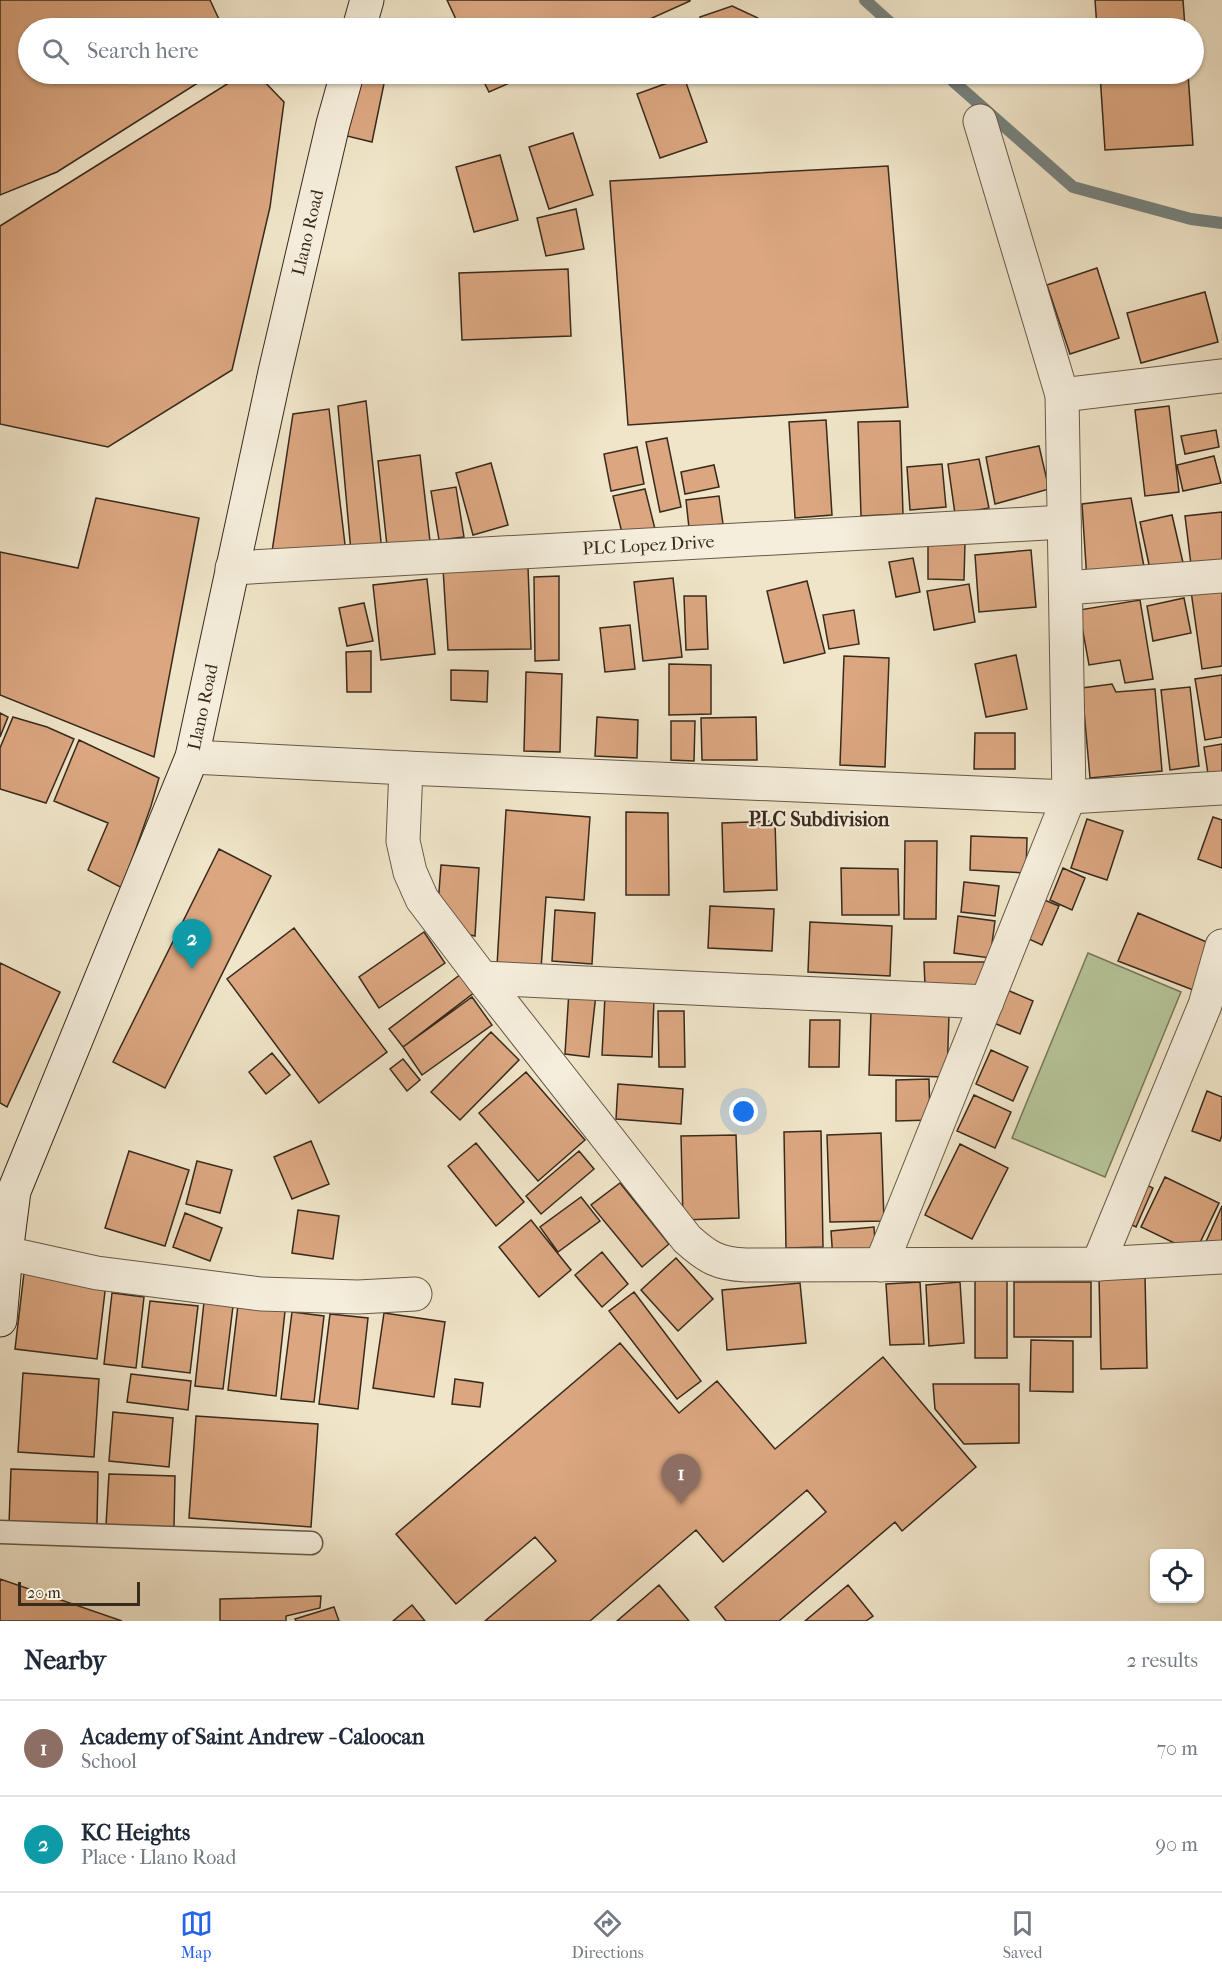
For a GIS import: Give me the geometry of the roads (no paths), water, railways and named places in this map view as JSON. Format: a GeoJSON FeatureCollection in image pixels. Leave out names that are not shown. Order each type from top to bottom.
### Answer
{"type":"FeatureCollection","features":[{"type":"Feature","properties":{"kind":"street"},"geometry":{"type":"LineString","coordinates":[[362,18],[367,0]]}},
{"type":"Feature","properties":{"kind":"street","name":"Llano Road"},"geometry":{"type":"LineString","coordinates":[[0,1320],[14,1191],[192,757],[275,372],[344,84]]}},
{"type":"Feature","properties":{"kind":"street"},"geometry":{"type":"LineString","coordinates":[[881,1265],[1069,797],[1062,395],[980,121]]}},
{"type":"Feature","properties":{"kind":"street"},"geometry":{"type":"LineString","coordinates":[[1062,395],[1222,376]]}},
{"type":"Feature","properties":{"kind":"street","name":"PLC Lopez Drive"},"geometry":{"type":"LineString","coordinates":[[232,568],[1064,522]]}},
{"type":"Feature","properties":{"kind":"street"},"geometry":{"type":"LineString","coordinates":[[1066,588],[1222,576]]}},
{"type":"Feature","properties":{"kind":"street"},"geometry":{"type":"LineString","coordinates":[[192,757],[1069,797],[1222,788]]}},
{"type":"Feature","properties":{"kind":"street"},"geometry":{"type":"LineString","coordinates":[[406,768],[404,841],[410,872],[422,899],[687,1239],[700,1251],[715,1260],[729,1264],[1098,1264],[1222,1257]]}},
{"type":"Feature","properties":{"kind":"street"},"geometry":{"type":"LineString","coordinates":[[1098,1264],[1205,1005],[1222,946]]}},
{"type":"Feature","properties":{"kind":"street"},"geometry":{"type":"LineString","coordinates":[[482,978],[987,1002]]}},
{"type":"Feature","properties":{"kind":"street"},"geometry":{"type":"LineString","coordinates":[[6,1253],[96,1273],[261,1294],[358,1297],[415,1294]]}},
{"type":"Feature","properties":{"kind":"lane"},"geometry":{"type":"LineString","coordinates":[[0,1532],[311,1543]]}},
{"type":"Feature","properties":{"kind":"waterway"},"geometry":{"type":"LineString","coordinates":[[865,0],[885,18]]}},
{"type":"Feature","properties":{"kind":"waterway"},"geometry":{"type":"LineString","coordinates":[[956,84],[1073,187],[1191,219],[1222,223]]}},
{"type":"Feature","properties":{"kind":"place","name":"KC Heights"},"geometry":{"type":"Point","coordinates":[192,969]}},
{"type":"Feature","properties":{"kind":"place","name":"Academy of Saint Andrew - Caloocan"},"geometry":{"type":"Point","coordinates":[681,1504]}},
{"type":"Feature","properties":{"kind":"district","name":"PLC Subdivision"},"geometry":{"type":"Point","coordinates":[819,819]}}]}
